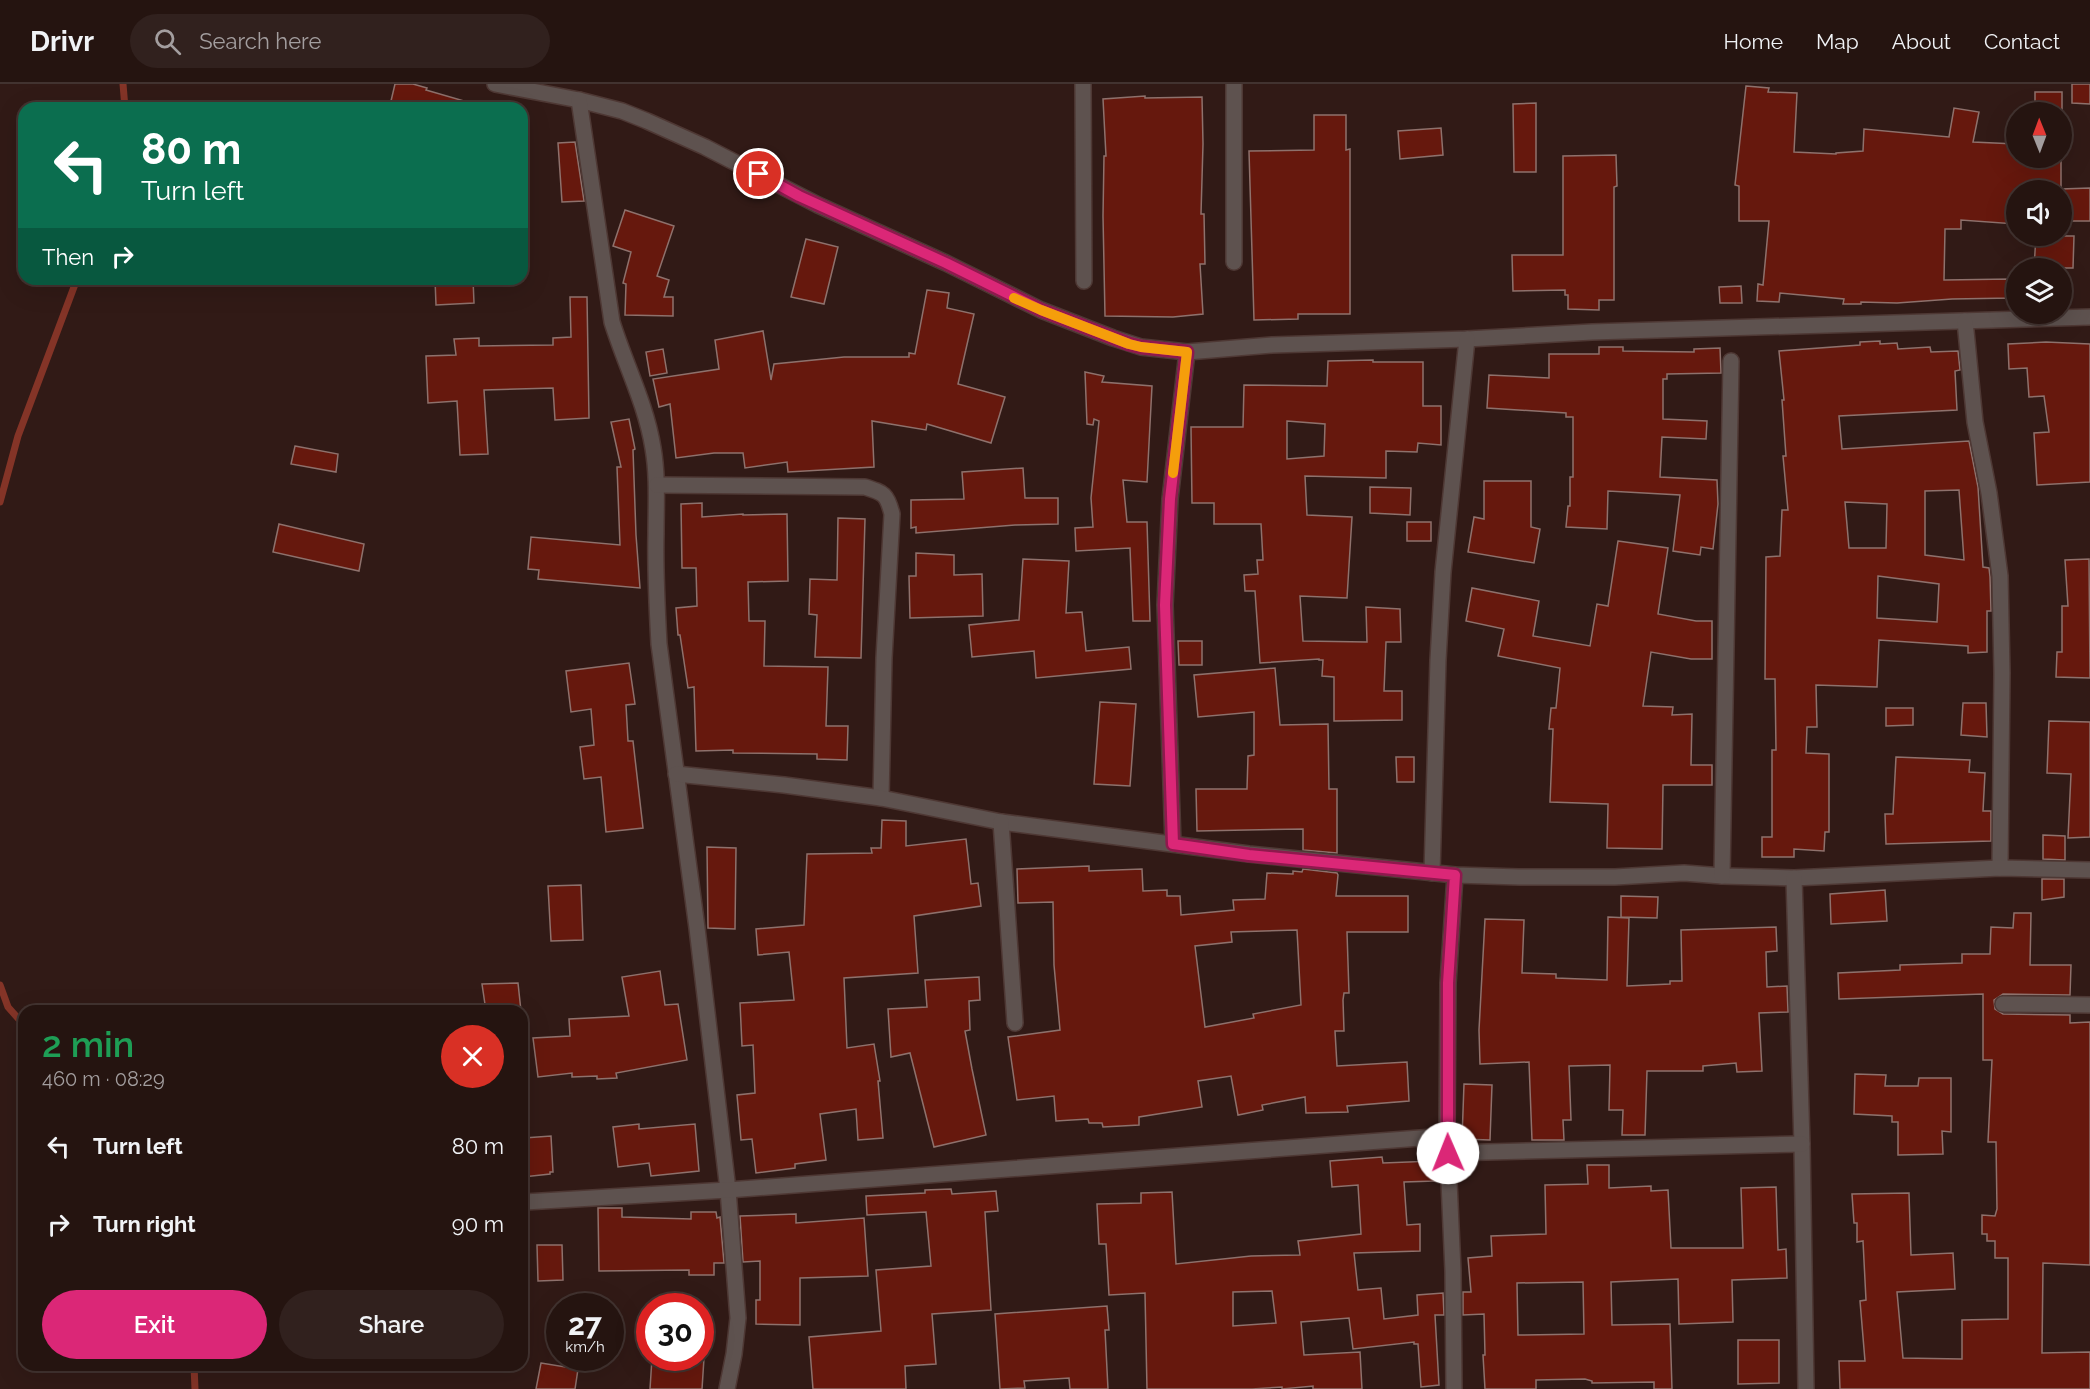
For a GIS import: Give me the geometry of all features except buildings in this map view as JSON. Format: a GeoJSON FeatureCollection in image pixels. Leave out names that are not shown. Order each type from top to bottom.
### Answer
{"type":"FeatureCollection","features":[{"type":"Feature","properties":{"kind":"street"},"geometry":{"type":"LineString","coordinates":[[495,84],[579,100],[621,111],[697,144],[809,201],[946,263],[1041,310],[1141,347],[1187,352],[1343,342],[1467,339],[1592,332],[2090,317]]}},
{"type":"Feature","properties":{"kind":"street"},"geometry":{"type":"LineString","coordinates":[[1083,84],[1084,281]]}},
{"type":"Feature","properties":{"kind":"street"},"geometry":{"type":"LineString","coordinates":[[1234,84],[1234,262]]}},
{"type":"Feature","properties":{"kind":"street"},"geometry":{"type":"LineString","coordinates":[[579,100],[612,322],[623,357],[648,418],[657,485],[658,622],[728,1190],[738,1318],[727,1389]]}},
{"type":"Feature","properties":{"kind":"street"},"geometry":{"type":"LineString","coordinates":[[1965,321],[1974,412],[1989,493],[2000,576],[2002,673],[2000,868]]}},
{"type":"Feature","properties":{"kind":"street"},"geometry":{"type":"LineString","coordinates":[[1432,873],[1443,572],[1467,339]]}},
{"type":"Feature","properties":{"kind":"street"},"geometry":{"type":"LineString","coordinates":[[1173,844],[1166,594],[1170,499],[1187,352]]}},
{"type":"Feature","properties":{"kind":"street"},"geometry":{"type":"LineString","coordinates":[[1722,876],[1731,361]]}},
{"type":"Feature","properties":{"kind":"street"},"geometry":{"type":"LineString","coordinates":[[657,485],[866,487],[881,492],[889,499],[892,514],[884,658],[881,798]]}},
{"type":"Feature","properties":{"kind":"street"},"geometry":{"type":"LineString","coordinates":[[676,774],[881,798],[1001,822],[1249,855],[1455,875],[1604,877],[1684,873],[1794,878],[2000,868],[2090,870]]}},
{"type":"Feature","properties":{"kind":"street"},"geometry":{"type":"LineString","coordinates":[[1001,822],[1015,1023]]}},
{"type":"Feature","properties":{"kind":"street"},"geometry":{"type":"LineString","coordinates":[[1454,1389],[1453,1271],[1447,1136],[1448,983],[1455,875]]}},
{"type":"Feature","properties":{"kind":"street"},"geometry":{"type":"LineString","coordinates":[[1794,878],[1806,1389]]}},
{"type":"Feature","properties":{"kind":"street"},"geometry":{"type":"LineString","coordinates":[[2002,1004],[2090,1005]]}},
{"type":"Feature","properties":{"kind":"street"},"geometry":{"type":"LineString","coordinates":[[528,1202],[728,1190],[1447,1136]]}},
{"type":"Feature","properties":{"kind":"street"},"geometry":{"type":"LineString","coordinates":[[1448,1153],[1802,1144]]}},
{"type":"Feature","properties":{"kind":"waterway"},"geometry":{"type":"LineString","coordinates":[[123,84],[124,102]]}},
{"type":"Feature","properties":{"kind":"waterway"},"geometry":{"type":"LineString","coordinates":[[0,502],[18,436],[75,285]]}},
{"type":"Feature","properties":{"kind":"waterway"},"geometry":{"type":"LineString","coordinates":[[0,985],[8,1007],[18,1018]]}},
{"type":"Feature","properties":{"kind":"waterway"},"geometry":{"type":"LineString","coordinates":[[194,1371],[195,1389]]}},
{"type":"Feature","properties":{"kind":"slow traffic"},"geometry":{"type":"LineString","coordinates":[[1014,298],[1129,344],[1187,352],[1173,473]]}},
{"type":"Feature","properties":{"kind":"route"},"geometry":{"type":"LineString","coordinates":[[759,174],[818,206],[946,263],[1041,310],[1129,344],[1187,352],[1170,499],[1165,605],[1173,844],[1249,855],[1455,875],[1448,983],[1448,1153]]}}]}
